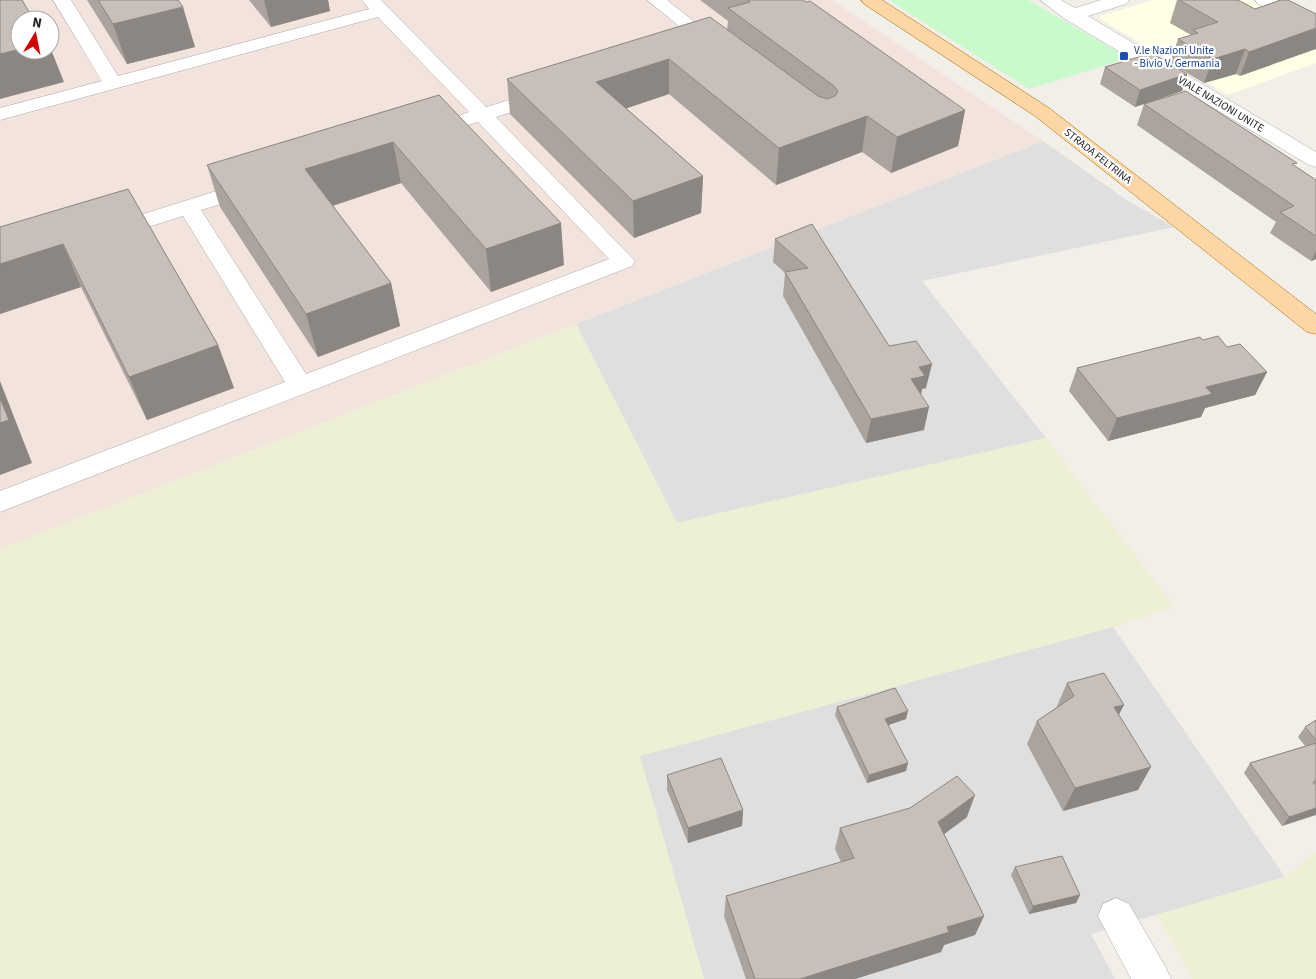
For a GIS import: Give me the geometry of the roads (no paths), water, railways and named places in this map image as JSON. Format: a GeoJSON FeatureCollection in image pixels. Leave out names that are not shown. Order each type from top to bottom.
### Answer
{"type":"FeatureCollection","features":[{"type":"Feature","properties":{"kind":"main road","name":"STRADA FELTRINA"},"geometry":{"type":"LineString","coordinates":[[870,0],[1042,112],[1316,326]]}},
{"type":"Feature","properties":{"kind":"street"},"geometry":{"type":"LineString","coordinates":[[62,0],[114,83]]}},
{"type":"Feature","properties":{"kind":"street"},"geometry":{"type":"LineString","coordinates":[[656,0],[702,46],[727,55]]}},
{"type":"Feature","properties":{"kind":"street","name":"VIALE NAZIONI UNITE"},"geometry":{"type":"LineString","coordinates":[[1049,0],[1316,161]]}},
{"type":"Feature","properties":{"kind":"street"},"geometry":{"type":"LineString","coordinates":[[1070,14],[1120,0]]}},
{"type":"Feature","properties":{"kind":"street"},"geometry":{"type":"LineString","coordinates":[[1264,0],[1316,28]]}},
{"type":"Feature","properties":{"kind":"street"},"geometry":{"type":"LineString","coordinates":[[0,114],[114,83],[376,5],[624,261],[0,502]]}},
{"type":"Feature","properties":{"kind":"street"},"geometry":{"type":"LineString","coordinates":[[444,127],[565,89]]}},
{"type":"Feature","properties":{"kind":"street"},"geometry":{"type":"LineString","coordinates":[[94,237],[274,180]]}},
{"type":"Feature","properties":{"kind":"street"},"geometry":{"type":"LineString","coordinates":[[188,207],[300,386]]}},
{"type":"Feature","properties":{"kind":"street"},"geometry":{"type":"LineString","coordinates":[[1116,916],[1152,979]]}},
{"type":"Feature","properties":{"kind":"place","name":"V.le Nazioni Unite - Bivio V. Germania"},"geometry":{"type":"Point","coordinates":[1124,56]}}]}
